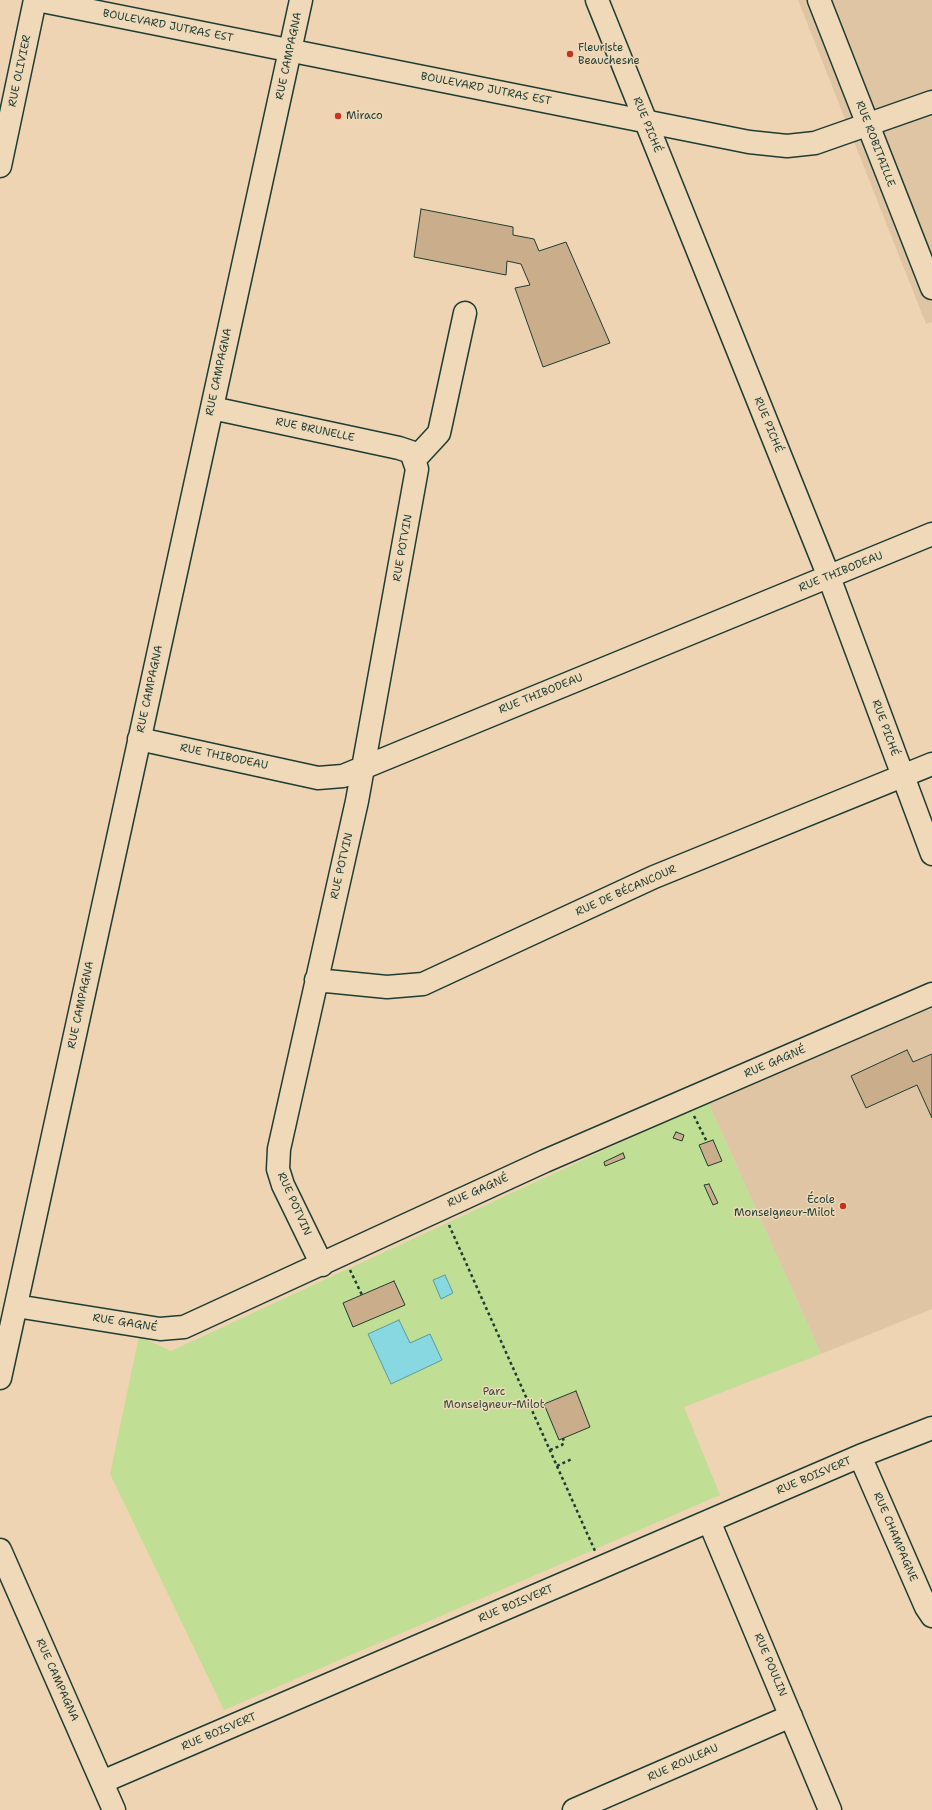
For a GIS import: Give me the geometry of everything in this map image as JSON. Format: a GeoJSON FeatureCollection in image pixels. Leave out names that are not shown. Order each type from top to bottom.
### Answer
{"type":"FeatureCollection","features":[{"type":"Feature","properties":{"kind":"street","name":"BOULEVARD JUTRAS EST"},"geometry":{"type":"LineString","coordinates":[[36,0],[749,142],[786,146],[815,143],[868,126],[932,102]]}},
{"type":"Feature","properties":{"kind":"street","name":"RUE OLIVIER"},"geometry":{"type":"LineString","coordinates":[[0,166],[36,0]]}},
{"type":"Feature","properties":{"kind":"street","name":"RUE CAMPAGNA"},"geometry":{"type":"LineString","coordinates":[[0,1378],[301,0]]}},
{"type":"Feature","properties":{"kind":"street","name":"RUE PICHÉ"},"geometry":{"type":"LineString","coordinates":[[597,0],[828,577],[932,854]]}},
{"type":"Feature","properties":{"kind":"street","name":"RUE ROBITAILLE"},"geometry":{"type":"LineString","coordinates":[[819,0],[932,288]]}},
{"type":"Feature","properties":{"kind":"street"},"geometry":{"type":"LineString","coordinates":[[415,459],[439,433],[465,313]]}},
{"type":"Feature","properties":{"kind":"street","name":"RUE BRUNELLE"},"geometry":{"type":"LineString","coordinates":[[212,408],[399,448],[411,452],[415,459]]}},
{"type":"Feature","properties":{"kind":"street","name":"RUE POTVIN"},"geometry":{"type":"LineString","coordinates":[[322,1264],[283,1185],[278,1169],[279,1149],[364,767],[418,469],[415,459]]}},
{"type":"Feature","properties":{"kind":"street","name":"RUE THIBODEAU"},"geometry":{"type":"LineString","coordinates":[[140,739],[318,778],[344,776],[932,534]]}},
{"type":"Feature","properties":{"kind":"street","name":"RUE DE BÉCANCOUR"},"geometry":{"type":"LineString","coordinates":[[316,980],[387,987],[423,984],[654,877],[932,764]]}},
{"type":"Feature","properties":{"kind":"street","name":"RUE GAGNÉ"},"geometry":{"type":"LineString","coordinates":[[16,1306],[160,1330],[184,1327],[442,1208],[932,994]]}},
{"type":"Feature","properties":{"kind":"street","name":"RUE BOISVERT"},"geometry":{"type":"LineString","coordinates":[[102,1782],[860,1456],[932,1428]]}},
{"type":"Feature","properties":{"kind":"street","name":"RUE CHAMPAGNE"},"geometry":{"type":"LineString","coordinates":[[860,1456],[923,1601],[932,1616]]}},
{"type":"Feature","properties":{"kind":"street","name":"RUE POULIN"},"geometry":{"type":"LineString","coordinates":[[709,1521],[830,1810]]}},
{"type":"Feature","properties":{"kind":"street","name":"RUE CAMPAGNA"},"geometry":{"type":"LineString","coordinates":[[0,1550],[114,1810]]}},
{"type":"Feature","properties":{"kind":"street","name":"RUE ROULEAU"},"geometry":{"type":"LineString","coordinates":[[574,1810],[791,1716]]}},
{"type":"Feature","properties":{"kind":"path"},"geometry":{"type":"LineString","coordinates":[[687,1100],[707,1142]]}},
{"type":"Feature","properties":{"kind":"path"},"geometry":{"type":"LineString","coordinates":[[442,1208],[602,1567]]}},
{"type":"Feature","properties":{"kind":"path"},"geometry":{"type":"LineString","coordinates":[[343,1254],[362,1295]]}},
{"type":"Feature","properties":{"kind":"path"},"geometry":{"type":"LineString","coordinates":[[550,1450],[562,1445],[564,1442],[563,1438]]}},
{"type":"Feature","properties":{"kind":"path"},"geometry":{"type":"LineString","coordinates":[[557,1466],[572,1459]]}},
{"type":"Feature","properties":{"kind":"shaded area"},"geometry":{"type":"Polygon","coordinates":[[[798,0],[932,0],[932,322],[926,324],[798,0]]]}},
{"type":"Feature","properties":{"kind":"shaded area","name":"École Monseigneur-Milot"},"geometry":{"type":"Polygon","coordinates":[[[932,996],[932,1309],[821,1354],[708,1102],[932,996]]]}},
{"type":"Feature","properties":{"kind":"green space","name":"Parc Monseigneur-Milot"},"geometry":{"type":"Polygon","coordinates":[[[708,1102],[821,1354],[684,1407],[720,1495],[224,1710],[110,1474],[139,1336],[171,1351],[708,1102]]]}},
{"type":"Feature","properties":{"kind":"water"},"geometry":{"type":"Polygon","coordinates":[[[445,1275],[453,1293],[441,1299],[433,1280],[445,1275]]]}},
{"type":"Feature","properties":{"kind":"water"},"geometry":{"type":"Polygon","coordinates":[[[399,1320],[410,1343],[430,1334],[442,1360],[391,1384],[368,1334],[399,1320]]]}},
{"type":"Feature","properties":{"kind":"building"},"geometry":{"type":"Polygon","coordinates":[[[421,209],[513,227],[513,235],[534,239],[539,251],[566,242],[610,343],[543,367],[515,288],[530,285],[521,264],[507,261],[506,275],[414,257],[421,209]]]}},
{"type":"Feature","properties":{"kind":"building"},"geometry":{"type":"Polygon","coordinates":[[[907,1050],[913,1062],[932,1054],[932,1118],[917,1085],[866,1108],[851,1076],[907,1050]]]}},
{"type":"Feature","properties":{"kind":"building"},"geometry":{"type":"Polygon","coordinates":[[[676,1132],[684,1135],[682,1141],[673,1138],[676,1132]]]}},
{"type":"Feature","properties":{"kind":"building"},"geometry":{"type":"Polygon","coordinates":[[[713,1140],[722,1161],[708,1166],[699,1145],[713,1140]]]}},
{"type":"Feature","properties":{"kind":"building"},"geometry":{"type":"Polygon","coordinates":[[[623,1153],[625,1158],[605,1166],[604,1162],[623,1153]]]}},
{"type":"Feature","properties":{"kind":"building"},"geometry":{"type":"Polygon","coordinates":[[[709,1184],[718,1203],[713,1205],[704,1185],[709,1184]]]}},
{"type":"Feature","properties":{"kind":"building"},"geometry":{"type":"Polygon","coordinates":[[[394,1281],[405,1305],[353,1327],[343,1303],[394,1281]]]}},
{"type":"Feature","properties":{"kind":"building"},"geometry":{"type":"Polygon","coordinates":[[[576,1391],[590,1427],[559,1440],[544,1404],[576,1391]]]}},
{"type":"Feature","properties":{"kind":"place","name":"Fleuriste Beauchesne"},"geometry":{"type":"Point","coordinates":[570,54]}},
{"type":"Feature","properties":{"kind":"place","name":"Miraco"},"geometry":{"type":"Point","coordinates":[338,116]}},
{"type":"Feature","properties":{"kind":"place","name":"École Monseigneur-Milot"},"geometry":{"type":"Point","coordinates":[843,1206]}}]}
